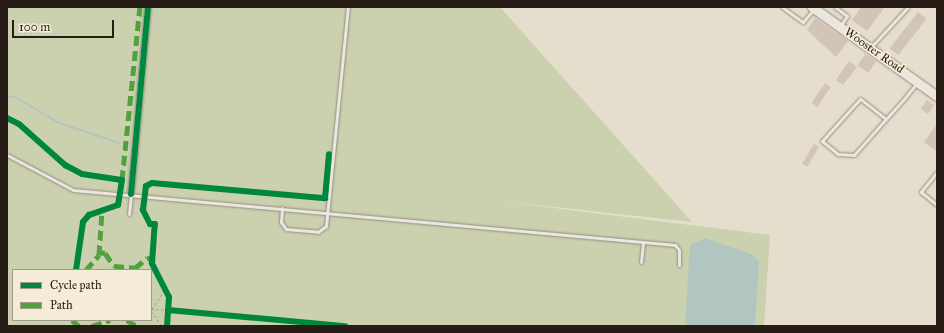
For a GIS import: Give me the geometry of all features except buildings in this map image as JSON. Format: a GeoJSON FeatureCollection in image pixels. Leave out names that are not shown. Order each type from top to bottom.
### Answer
{"type":"FeatureCollection","features":[{"type":"Feature","properties":{"kind":"street"},"geometry":{"type":"LineString","coordinates":[[131,194],[148,7]]}},
{"type":"Feature","properties":{"kind":"street","name":"Wooster Road"},"geometry":{"type":"LineString","coordinates":[[813,8],[937,96]]}},
{"type":"Feature","properties":{"kind":"lane"},"geometry":{"type":"LineString","coordinates":[[282,208],[281,222],[286,229],[318,232],[326,226],[348,7]]}},
{"type":"Feature","properties":{"kind":"lane"},"geometry":{"type":"LineString","coordinates":[[782,7],[803,22],[813,8]]}},
{"type":"Feature","properties":{"kind":"lane"},"geometry":{"type":"LineString","coordinates":[[835,7],[847,16],[840,27]]}},
{"type":"Feature","properties":{"kind":"lane"},"geometry":{"type":"LineString","coordinates":[[870,48],[908,7]]}},
{"type":"Feature","properties":{"kind":"lane"},"geometry":{"type":"LineString","coordinates":[[886,119],[860,99],[822,141],[838,154],[854,155],[886,119],[918,82]]}},
{"type":"Feature","properties":{"kind":"lane"},"geometry":{"type":"LineString","coordinates":[[7,155],[74,190],[328,211],[675,245],[679,250],[679,265]]}},
{"type":"Feature","properties":{"kind":"lane"},"geometry":{"type":"LineString","coordinates":[[937,172],[921,192],[937,205]]}},
{"type":"Feature","properties":{"kind":"lane"},"geometry":{"type":"LineString","coordinates":[[128,214],[131,194]]}},
{"type":"Feature","properties":{"kind":"lane"},"geometry":{"type":"LineString","coordinates":[[642,262],[643,243]]}},
{"type":"Feature","properties":{"kind":"path"},"geometry":{"type":"LineString","coordinates":[[152,308],[167,287]]}},
{"type":"Feature","properties":{"kind":"path"},"geometry":{"type":"LineString","coordinates":[[152,309],[176,311]]}},
{"type":"Feature","properties":{"kind":"path"},"geometry":{"type":"LineString","coordinates":[[152,311],[162,326]]}},
{"type":"Feature","properties":{"kind":"green space"},"geometry":{"type":"Polygon","coordinates":[[[7,7],[500,7],[692,222],[489,200],[770,235],[764,326],[7,326],[7,7]]]}},
{"type":"Feature","properties":{"kind":"shaded area"},"geometry":{"type":"Polygon","coordinates":[[[705,238],[751,254],[759,261],[755,326],[685,326],[690,245],[705,238]]]}},
{"type":"Feature","properties":{"kind":"waterway"},"geometry":{"type":"LineString","coordinates":[[7,97],[15,97],[59,123],[119,143]]}},
{"type":"Feature","properties":{"kind":"marked path"},"geometry":{"type":"LineString","coordinates":[[122,180],[140,7]]}},
{"type":"Feature","properties":{"kind":"marked path"},"geometry":{"type":"LineString","coordinates":[[87,269],[99,255],[102,211]]}},
{"type":"Feature","properties":{"kind":"marked path"},"geometry":{"type":"LineString","coordinates":[[99,252],[105,253],[114,266],[135,268],[147,258],[152,258]]}},
{"type":"Feature","properties":{"kind":"marked path"},"geometry":{"type":"LineString","coordinates":[[73,321],[79,326]]}},
{"type":"Feature","properties":{"kind":"marked path"},"geometry":{"type":"LineString","coordinates":[[92,326],[107,321]]}},
{"type":"Feature","properties":{"kind":"marked path"},"geometry":{"type":"LineString","coordinates":[[128,321],[136,326]]}},
{"type":"Feature","properties":{"kind":"cycle path"},"geometry":{"type":"LineString","coordinates":[[131,194],[148,7]]}},
{"type":"Feature","properties":{"kind":"cycle path"},"geometry":{"type":"LineString","coordinates":[[7,118],[19,124],[65,165],[82,174],[122,180],[118,205],[89,215],[83,222],[76,269]]}},
{"type":"Feature","properties":{"kind":"cycle path"},"geometry":{"type":"LineString","coordinates":[[167,326],[169,297],[152,263],[155,224],[150,224],[143,210],[146,186],[152,183],[325,198],[329,154]]}},
{"type":"Feature","properties":{"kind":"cycle path"},"geometry":{"type":"LineString","coordinates":[[168,310],[345,326]]}}]}
